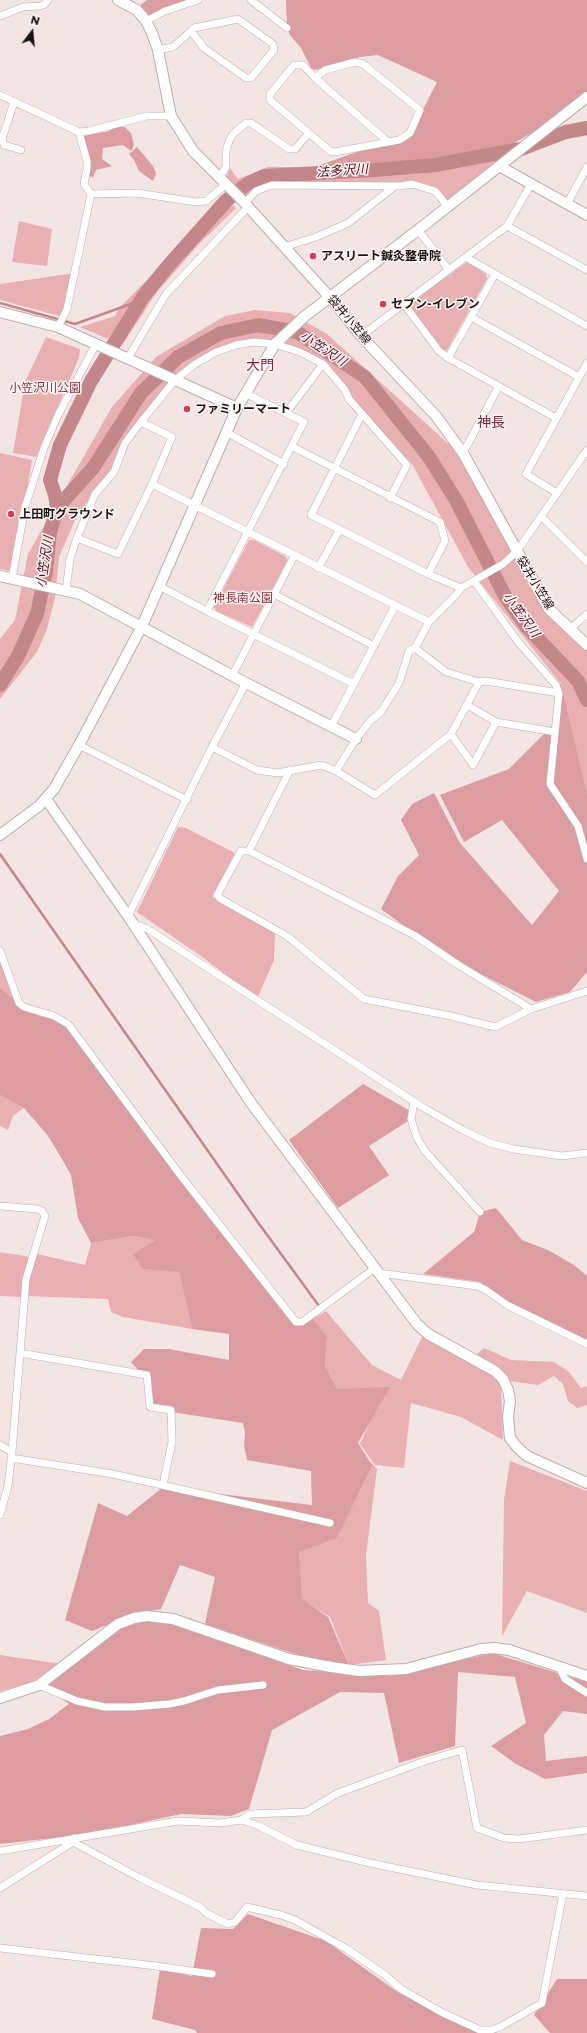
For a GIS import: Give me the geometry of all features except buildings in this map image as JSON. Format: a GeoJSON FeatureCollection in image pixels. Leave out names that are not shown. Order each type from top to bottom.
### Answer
{"type":"FeatureCollection","features":[{"type":"Feature","properties":{"kind":"street"},"geometry":{"type":"LineString","coordinates":[[0,16],[23,7],[40,6],[45,4],[48,0]]}},
{"type":"Feature","properties":{"kind":"street","name":"袋井小笠線"},"geometry":{"type":"LineString","coordinates":[[118,0],[137,10],[146,21],[158,50],[171,116],[193,151],[245,204],[330,298],[361,336],[436,416],[462,453],[549,609],[587,645]]}},
{"type":"Feature","properties":{"kind":"street"},"geometry":{"type":"LineString","coordinates":[[146,21],[165,11],[198,0]]}},
{"type":"Feature","properties":{"kind":"street"},"geometry":{"type":"LineString","coordinates":[[250,0],[287,28]]}},
{"type":"Feature","properties":{"kind":"street"},"geometry":{"type":"LineString","coordinates":[[158,50],[174,47],[194,28],[238,18],[273,44],[274,50],[251,78],[246,78],[204,48],[191,31]]}},
{"type":"Feature","properties":{"kind":"street"},"geometry":{"type":"LineString","coordinates":[[315,78],[325,70],[354,62],[363,64],[420,110],[410,133],[399,140],[387,141],[336,152],[330,151],[270,100],[270,94],[294,65],[303,65],[315,78],[387,141]]}},
{"type":"Feature","properties":{"kind":"street"},"geometry":{"type":"LineString","coordinates":[[0,95],[79,132],[89,131],[147,116],[171,116]]}},
{"type":"Feature","properties":{"kind":"street"},"geometry":{"type":"LineString","coordinates":[[0,835],[25,818],[54,789],[79,746],[142,626],[237,408],[275,343],[305,316],[448,207],[587,97]]}},
{"type":"Feature","properties":{"kind":"street"},"geometry":{"type":"LineString","coordinates":[[14,102],[2,139],[4,145],[21,150]]}},
{"type":"Feature","properties":{"kind":"street"},"geometry":{"type":"LineString","coordinates":[[91,194],[137,193],[196,202],[206,201],[224,183],[226,152],[229,141],[233,134],[246,123],[250,123],[289,149],[295,149],[309,134]]}},
{"type":"Feature","properties":{"kind":"street"},"geometry":{"type":"LineString","coordinates":[[58,327],[67,309],[91,194],[84,184],[87,161],[79,132]]}},
{"type":"Feature","properties":{"kind":"street"},"geometry":{"type":"LineString","coordinates":[[499,166],[587,215]]}},
{"type":"Feature","properties":{"kind":"street"},"geometry":{"type":"LineString","coordinates":[[567,204],[587,167]]}},
{"type":"Feature","properties":{"kind":"street"},"geometry":{"type":"LineString","coordinates":[[361,336],[467,258],[507,226],[531,184]]}},
{"type":"Feature","properties":{"kind":"street"},"geometry":{"type":"LineString","coordinates":[[124,356],[166,294],[256,191],[272,186],[415,185],[435,191],[448,207]]}},
{"type":"Feature","properties":{"kind":"street"},"geometry":{"type":"LineString","coordinates":[[284,247],[316,237],[348,223],[395,186]]}},
{"type":"Feature","properties":{"kind":"street"},"geometry":{"type":"LineString","coordinates":[[507,226],[587,270]]}},
{"type":"Feature","properties":{"kind":"street"},"geometry":{"type":"LineString","coordinates":[[418,230],[449,270]]}},
{"type":"Feature","properties":{"kind":"street"},"geometry":{"type":"LineString","coordinates":[[467,258],[587,326]]}},
{"type":"Feature","properties":{"kind":"street"},"geometry":{"type":"LineString","coordinates":[[448,358],[495,274]]}},
{"type":"Feature","properties":{"kind":"street"},"geometry":{"type":"LineString","coordinates":[[404,304],[439,351],[448,358],[556,418]]}},
{"type":"Feature","properties":{"kind":"street"},"geometry":{"type":"LineString","coordinates":[[0,312],[58,327],[237,408]]}},
{"type":"Feature","properties":{"kind":"street"},"geometry":{"type":"LineString","coordinates":[[471,317],[579,377]]}},
{"type":"Feature","properties":{"kind":"street"},"geometry":{"type":"LineString","coordinates":[[62,589],[77,538],[95,494],[114,472],[125,443],[174,379],[195,364],[216,352],[236,345],[254,342],[275,343],[300,352],[323,364],[362,414],[407,465],[390,498]]}},
{"type":"Feature","properties":{"kind":"street"},"geometry":{"type":"LineString","coordinates":[[14,579],[25,507],[44,448],[58,415],[98,344]]}},
{"type":"Feature","properties":{"kind":"street"},"geometry":{"type":"LineString","coordinates":[[557,494],[526,474],[587,363]]}},
{"type":"Feature","properties":{"kind":"street"},"geometry":{"type":"LineString","coordinates":[[286,413],[323,364]]}},
{"type":"Feature","properties":{"kind":"street"},"geometry":{"type":"LineString","coordinates":[[462,453],[499,386]]}},
{"type":"Feature","properties":{"kind":"street"},"geometry":{"type":"LineString","coordinates":[[207,611],[284,464],[304,422],[245,392]]}},
{"type":"Feature","properties":{"kind":"street"},"geometry":{"type":"LineString","coordinates":[[362,414],[311,515],[428,574],[461,588]]}},
{"type":"Feature","properties":{"kind":"street"},"geometry":{"type":"LineString","coordinates":[[77,538],[118,554],[152,484],[172,437],[141,422]]}},
{"type":"Feature","properties":{"kind":"street"},"geometry":{"type":"LineString","coordinates":[[226,432],[284,464]]}},
{"type":"Feature","properties":{"kind":"street"},"geometry":{"type":"LineString","coordinates":[[293,446],[390,498],[440,522],[445,541],[428,574]]}},
{"type":"Feature","properties":{"kind":"street"},"geometry":{"type":"LineString","coordinates":[[336,772],[356,738],[370,721],[381,712],[399,683],[409,651],[415,648],[429,622],[456,596],[461,588],[503,564],[517,551],[587,450]]}},
{"type":"Feature","properties":{"kind":"street"},"geometry":{"type":"LineString","coordinates":[[152,484],[429,622]]}},
{"type":"Feature","properties":{"kind":"street"},"geometry":{"type":"LineString","coordinates":[[541,516],[587,562]]}},
{"type":"Feature","properties":{"kind":"street"},"geometry":{"type":"LineString","coordinates":[[318,568],[340,529]]}},
{"type":"Feature","properties":{"kind":"street"},"geometry":{"type":"LineString","coordinates":[[232,676],[294,556]]}},
{"type":"Feature","properties":{"kind":"street"},"geometry":{"type":"LineString","coordinates":[[0,576],[80,594],[142,626],[232,676],[356,738]]}},
{"type":"Feature","properties":{"kind":"street"},"geometry":{"type":"LineString","coordinates":[[475,580],[519,643],[556,685],[559,693],[550,784],[578,826],[587,859]]}},
{"type":"Feature","properties":{"kind":"street"},"geometry":{"type":"LineString","coordinates":[[159,586],[354,684]]}},
{"type":"Feature","properties":{"kind":"street"},"geometry":{"type":"LineString","coordinates":[[274,594],[374,646]]}},
{"type":"Feature","properties":{"kind":"street"},"geometry":{"type":"LineString","coordinates":[[332,725],[395,606]]}},
{"type":"Feature","properties":{"kind":"street"},"geometry":{"type":"LineString","coordinates":[[570,629],[587,614]]}},
{"type":"Feature","properties":{"kind":"street"},"geometry":{"type":"LineString","coordinates":[[415,648],[446,672],[478,682],[486,681],[559,693]]}},
{"type":"Feature","properties":{"kind":"street"},"geometry":{"type":"LineString","coordinates":[[212,747],[257,770],[277,773],[322,765],[375,795],[451,734],[467,706],[478,682]]}},
{"type":"Feature","properties":{"kind":"street"},"geometry":{"type":"LineString","coordinates":[[130,919],[212,747],[246,683]]}},
{"type":"Feature","properties":{"kind":"street"},"geometry":{"type":"LineString","coordinates":[[467,706],[496,722],[555,732]]}},
{"type":"Feature","properties":{"kind":"street"},"geometry":{"type":"LineString","coordinates":[[451,734],[473,765],[496,722]]}},
{"type":"Feature","properties":{"kind":"street"},"geometry":{"type":"LineString","coordinates":[[79,746],[187,800]]}},
{"type":"Feature","properties":{"kind":"street"},"geometry":{"type":"LineString","coordinates":[[249,851],[290,770]]}},
{"type":"Feature","properties":{"kind":"street"},"geometry":{"type":"LineString","coordinates":[[46,798],[130,919],[251,1103],[417,1324],[428,1334],[495,1371],[503,1380],[508,1390],[510,1401],[508,1417],[510,1438],[526,1456],[587,1483]]}},
{"type":"Feature","properties":{"kind":"street"},"geometry":{"type":"LineString","coordinates":[[531,1009],[460,966],[414,935],[249,851],[241,851],[217,895],[221,899],[287,936],[364,999],[451,1016],[495,1027],[531,1009],[587,991]]}},
{"type":"Feature","properties":{"kind":"street"},"geometry":{"type":"LineString","coordinates":[[130,919],[414,1102],[463,1130],[490,1143],[513,1149],[562,1156],[587,1153]]}},
{"type":"Feature","properties":{"kind":"street"},"geometry":{"type":"LineString","coordinates":[[0,952],[19,1003],[24,1007],[54,1016],[68,1024],[181,1176],[296,1322],[302,1322],[377,1270],[477,1286],[486,1290],[507,1305],[587,1344]]}},
{"type":"Feature","properties":{"kind":"street"},"geometry":{"type":"LineString","coordinates":[[414,1102],[411,1119],[417,1138],[425,1151],[480,1212]]}},
{"type":"Feature","properties":{"kind":"street"},"geometry":{"type":"LineString","coordinates":[[0,1206],[37,1208],[42,1211],[45,1216],[26,1279],[12,1455],[8,1486],[0,1515]]}},
{"type":"Feature","properties":{"kind":"street"},"geometry":{"type":"LineString","coordinates":[[20,1354],[147,1375],[150,1407],[171,1410],[172,1442],[163,1485]]}},
{"type":"Feature","properties":{"kind":"street"},"geometry":{"type":"LineString","coordinates":[[0,1445],[12,1455],[113,1474],[330,1523]]}},
{"type":"Feature","properties":{"kind":"street"},"geometry":{"type":"LineString","coordinates":[[0,1698],[39,1685],[118,1624],[134,1618],[147,1616],[173,1620],[289,1659],[331,1668],[359,1670],[406,1669],[494,1648],[508,1650],[587,1676]]}},
{"type":"Feature","properties":{"kind":"street"},"geometry":{"type":"LineString","coordinates":[[559,1667],[565,1679],[587,1693]]}},
{"type":"Feature","properties":{"kind":"street"},"geometry":{"type":"LineString","coordinates":[[39,1685],[77,1702],[105,1707],[132,1707],[169,1704],[184,1701],[218,1690],[263,1685]]}},
{"type":"Feature","properties":{"kind":"street"},"geometry":{"type":"LineString","coordinates":[[241,1820],[250,1814],[306,1812],[338,1793],[424,1761],[462,1750],[477,1828],[504,1838],[518,1839],[587,1830]]}},
{"type":"Feature","properties":{"kind":"street"},"geometry":{"type":"LineString","coordinates":[[0,1852],[178,1821],[220,1823],[241,1820],[257,1825],[297,1845],[370,1863],[477,1885],[587,1896]]}},
{"type":"Feature","properties":{"kind":"street"},"geometry":{"type":"LineString","coordinates":[[0,1888],[73,1840]]}},
{"type":"Feature","properties":{"kind":"street"},"geometry":{"type":"LineString","coordinates":[[73,1840],[140,1878],[200,1907],[206,1913],[228,1924],[235,1922],[246,1907],[296,1920],[347,1949],[385,1975],[401,1989],[441,2012],[480,2030],[491,2030],[500,2027],[542,2003],[563,1894]]}},
{"type":"Feature","properties":{"kind":"street"},"geometry":{"type":"LineString","coordinates":[[0,1948],[212,1974]]}},
{"type":"Feature","properties":{"kind":"green space"},"geometry":{"type":"Polygon","coordinates":[[[508,145],[508,156],[448,207],[435,191],[415,185],[272,185],[256,191],[245,203],[226,178],[230,168],[238,179],[268,167],[318,167],[424,160],[508,145]]]}},
{"type":"Feature","properties":{"kind":"green space"},"geometry":{"type":"Polygon","coordinates":[[[222,194],[236,208],[198,245],[157,292],[122,345],[80,327],[115,316],[119,308],[147,280],[222,194]]]}},
{"type":"Feature","properties":{"kind":"green space"},"geometry":{"type":"Polygon","coordinates":[[[19,221],[52,229],[47,266],[12,262],[19,221]]]}},
{"type":"Feature","properties":{"kind":"green space"},"geometry":{"type":"Polygon","coordinates":[[[467,262],[486,274],[487,279],[447,350],[443,351],[409,307],[409,304],[467,262]]]}},
{"type":"Feature","properties":{"kind":"green space"},"geometry":{"type":"Polygon","coordinates":[[[75,273],[63,317],[0,300],[0,284],[75,273]]]}},
{"type":"Feature","properties":{"kind":"green space"},"geometry":{"type":"Polygon","coordinates":[[[255,310],[290,313],[327,334],[461,455],[530,588],[587,650],[587,806],[561,684],[468,567],[412,464],[348,397],[317,358],[267,340],[243,344],[205,359],[158,400],[126,442],[110,470],[77,516],[59,557],[55,598],[47,629],[37,652],[0,699],[0,639],[15,620],[28,554],[112,407],[156,357],[225,316],[255,310]]]}},
{"type":"Feature","properties":{"kind":"green space","name":"小笠沢川公園"},"geometry":{"type":"Polygon","coordinates":[[[46,337],[80,349],[79,358],[36,457],[13,453],[25,382],[46,337]]]}},
{"type":"Feature","properties":{"kind":"green space","name":"上田町グラウンド"},"geometry":{"type":"Polygon","coordinates":[[[0,453],[32,460],[13,572],[0,569],[0,453]]]}},
{"type":"Feature","properties":{"kind":"green space","name":"神長南公園"},"geometry":{"type":"Polygon","coordinates":[[[249,540],[254,540],[285,556],[288,560],[252,627],[216,611],[214,607],[249,540]]]}},
{"type":"Feature","properties":{"kind":"green space"},"geometry":{"type":"Polygon","coordinates":[[[178,827],[186,828],[235,853],[212,897],[275,933],[274,960],[257,999],[205,959],[137,912],[178,827]]]}},
{"type":"Feature","properties":{"kind":"green space"},"geometry":{"type":"Polygon","coordinates":[[[0,951],[19,1003],[0,988],[0,951]]]}},
{"type":"Feature","properties":{"kind":"green space"},"geometry":{"type":"Polygon","coordinates":[[[0,1095],[24,1108],[13,1116],[8,1130],[0,1126],[0,1095]]]}},
{"type":"Feature","properties":{"kind":"green space"},"geometry":{"type":"Polygon","coordinates":[[[133,1236],[156,1240],[133,1254],[179,1272],[192,1329],[123,1317],[111,1312],[108,1299],[27,1296],[28,1284],[37,1254],[85,1265],[91,1243],[133,1236]]]}},
{"type":"Feature","properties":{"kind":"green space"},"geometry":{"type":"Polygon","coordinates":[[[0,1252],[30,1257],[21,1290],[22,1297],[0,1296],[0,1252]]]}},
{"type":"Feature","properties":{"kind":"green space"},"geometry":{"type":"Polygon","coordinates":[[[326,1311],[372,1365],[401,1380],[422,1337],[496,1376],[501,1385],[503,1440],[461,1417],[411,1403],[404,1468],[375,1465],[360,1444],[368,1426],[337,1389],[325,1365],[327,1336],[313,1319],[326,1311]]]}},
{"type":"Feature","properties":{"kind":"green space"},"geometry":{"type":"Polygon","coordinates":[[[484,1348],[511,1360],[554,1362],[569,1372],[581,1388],[587,1386],[587,1405],[577,1408],[568,1401],[563,1384],[554,1376],[538,1385],[510,1381],[501,1370],[477,1354],[484,1348]]]}},
{"type":"Feature","properties":{"kind":"green space"},"geometry":{"type":"Polygon","coordinates":[[[510,1461],[587,1491],[587,1613],[527,1591],[502,1636],[504,1500],[510,1461]]]}},
{"type":"Feature","properties":{"kind":"green space"},"geometry":{"type":"Polygon","coordinates":[[[371,1462],[377,1469],[366,1555],[368,1603],[379,1611],[386,1660],[349,1665],[330,1617],[302,1600],[297,1552],[337,1538],[371,1462]]]}},
{"type":"Feature","properties":{"kind":"green space"},"geometry":{"type":"Polygon","coordinates":[[[0,1655],[61,1664],[32,1682],[0,1691],[0,1655]]]}},
{"type":"Feature","properties":{"kind":"shaded area"},"geometry":{"type":"Polygon","coordinates":[[[147,0],[200,0],[144,18],[139,6],[147,0]]]}},
{"type":"Feature","properties":{"kind":"shaded area"},"geometry":{"type":"Polygon","coordinates":[[[286,0],[587,0],[587,97],[569,111],[511,145],[424,160],[314,167],[411,133],[437,82],[378,55],[360,57],[315,70],[311,68],[301,48],[290,35],[287,28],[286,0]]]}},
{"type":"Feature","properties":{"kind":"shaded area"},"geometry":{"type":"Polygon","coordinates":[[[114,127],[125,127],[131,133],[134,144],[133,148],[131,151],[123,145],[103,148],[102,159],[112,166],[96,170],[93,177],[88,176],[84,136],[109,131],[114,127]]]}},
{"type":"Feature","properties":{"kind":"shaded area"},"geometry":{"type":"Polygon","coordinates":[[[137,147],[153,166],[156,173],[153,181],[139,171],[134,160],[129,154],[137,147]]]}},
{"type":"Feature","properties":{"kind":"shaded area"},"geometry":{"type":"Polygon","coordinates":[[[561,684],[587,795],[587,972],[570,992],[536,1002],[447,957],[381,909],[398,876],[419,855],[401,820],[412,804],[434,793],[460,843],[532,925],[559,891],[502,820],[464,842],[440,795],[509,769],[556,722],[556,685],[561,684]]]}},
{"type":"Feature","properties":{"kind":"shaded area"},"geometry":{"type":"Polygon","coordinates":[[[0,988],[19,1003],[68,1024],[296,1321],[313,1319],[327,1336],[325,1365],[337,1389],[390,1387],[358,1443],[372,1465],[337,1538],[299,1552],[302,1599],[328,1617],[349,1665],[304,1657],[205,1624],[215,1577],[180,1565],[161,1609],[134,1614],[92,1631],[65,1620],[98,1503],[127,1516],[163,1487],[312,1505],[311,1471],[247,1460],[244,1446],[245,1433],[243,1423],[171,1412],[149,1403],[147,1380],[131,1362],[144,1349],[169,1349],[229,1360],[229,1334],[192,1329],[179,1272],[143,1269],[133,1254],[155,1240],[133,1236],[91,1243],[78,1218],[71,1175],[48,1136],[24,1108],[0,1095],[0,988]]]}},
{"type":"Feature","properties":{"kind":"shaded area"},"geometry":{"type":"Polygon","coordinates":[[[363,1084],[412,1112],[411,1119],[369,1146],[389,1175],[338,1208],[289,1140],[363,1084]]]}},
{"type":"Feature","properties":{"kind":"shaded area"},"geometry":{"type":"Polygon","coordinates":[[[496,1208],[522,1240],[548,1250],[574,1265],[587,1276],[587,1340],[510,1303],[480,1282],[423,1274],[474,1232],[480,1212],[496,1208]]]}},
{"type":"Feature","properties":{"kind":"shaded area"},"geometry":{"type":"Polygon","coordinates":[[[143,1621],[171,1624],[303,1670],[392,1676],[492,1653],[587,1682],[587,1714],[563,1711],[544,1735],[546,1761],[587,1756],[587,1773],[545,1779],[516,1764],[491,1746],[526,1723],[515,1677],[458,1672],[455,1746],[399,1763],[384,1693],[340,1692],[272,1730],[249,1809],[231,1816],[181,1814],[89,1834],[0,1844],[0,1736],[28,1729],[49,1719],[69,1704],[45,1686],[122,1628],[143,1621]]]}},
{"type":"Feature","properties":{"kind":"shaded area"},"geometry":{"type":"Polygon","coordinates":[[[248,1914],[326,1941],[399,1993],[478,2033],[197,2033],[195,2030],[152,2019],[160,1969],[192,1976],[201,1928],[233,1929],[248,1914]]]}},
{"type":"Feature","properties":{"kind":"shaded area"},"geometry":{"type":"Polygon","coordinates":[[[557,1979],[587,1979],[587,2033],[550,2033],[534,2015],[557,1979]]]}},
{"type":"Feature","properties":{"kind":"waterway","name":"法多沢川"},"geometry":{"type":"LineString","coordinates":[[57,508],[55,495],[50,480],[60,445],[91,381],[143,297],[168,266],[227,200],[247,184],[264,176],[435,165],[521,149],[566,132],[587,128]]}},
{"type":"Feature","properties":{"kind":"waterway"},"geometry":{"type":"LineString","coordinates":[[0,303],[75,324],[128,305],[143,297]]}},
{"type":"Feature","properties":{"kind":"waterway","name":"小笠沢川"},"geometry":{"type":"LineString","coordinates":[[0,685],[18,656],[37,614],[46,571],[50,532],[57,508],[93,468],[141,393],[178,357],[221,333],[258,325],[297,332],[365,377],[429,457],[456,500],[505,596],[526,626],[578,681],[587,700]]}},
{"type":"Feature","properties":{"kind":"waterway"},"geometry":{"type":"LineString","coordinates":[[0,854],[257,1221],[319,1306]]}},
{"type":"Feature","properties":{"kind":"place","name":"アスリート鍼灸整骨院"},"geometry":{"type":"Point","coordinates":[313,256]}},
{"type":"Feature","properties":{"kind":"place","name":"セブン-イレブン"},"geometry":{"type":"Point","coordinates":[383,304]}},
{"type":"Feature","properties":{"kind":"place","name":"ファミリーマート"},"geometry":{"type":"Point","coordinates":[187,409]}},
{"type":"Feature","properties":{"kind":"place","name":"上田町グラウンド"},"geometry":{"type":"Point","coordinates":[11,514]}},
{"type":"Feature","properties":{"kind":"district","name":"大門"},"geometry":{"type":"Point","coordinates":[260,366]}},
{"type":"Feature","properties":{"kind":"district","name":"神長"},"geometry":{"type":"Point","coordinates":[491,423]}}]}
